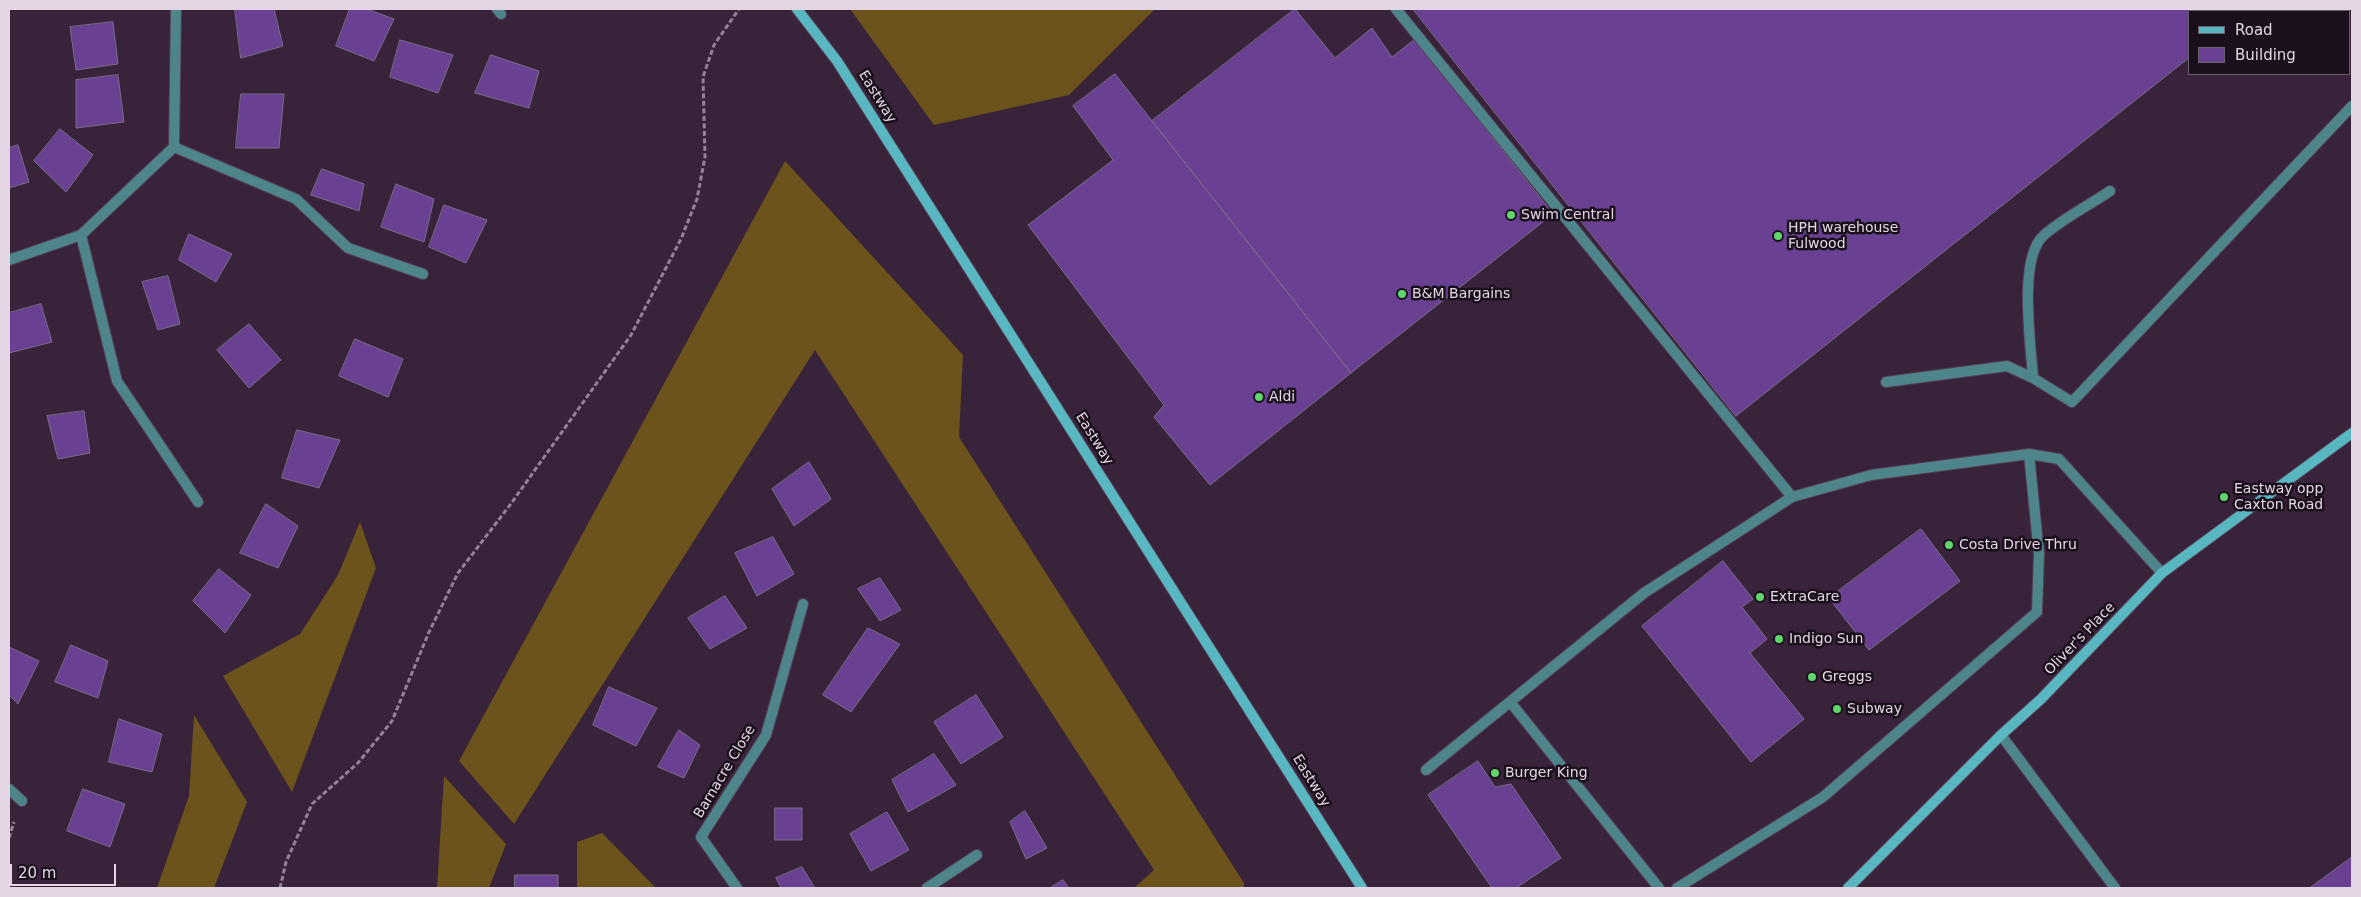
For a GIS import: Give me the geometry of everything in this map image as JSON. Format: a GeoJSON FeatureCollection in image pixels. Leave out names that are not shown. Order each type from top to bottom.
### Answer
{"type":"FeatureCollection","features":[{"type":"Feature","properties":{"kind":"main road","name":"Eastway"},"geometry":{"type":"LineString","coordinates":[[797,9],[838,61],[1362,888]]}},
{"type":"Feature","properties":{"kind":"main road","name":"Oliver's Place"},"geometry":{"type":"LineString","coordinates":[[1848,888],[2001,736],[2041,699],[2162,573],[2352,433]]}},
{"type":"Feature","properties":{"kind":"street"},"geometry":{"type":"LineString","coordinates":[[9,260],[81,236],[174,147],[176,9]]}},
{"type":"Feature","properties":{"kind":"street"},"geometry":{"type":"LineString","coordinates":[[1396,9],[1792,497]]}},
{"type":"Feature","properties":{"kind":"street"},"geometry":{"type":"LineString","coordinates":[[1886,382],[2007,366],[2033,378],[2072,402],[2352,106]]}},
{"type":"Feature","properties":{"kind":"street"},"geometry":{"type":"LineString","coordinates":[[174,147],[296,199],[348,248],[423,274]]}},
{"type":"Feature","properties":{"kind":"street"},"geometry":{"type":"LineString","coordinates":[[2033,378],[2028,289],[2030,260],[2042,237],[2110,191]]}},
{"type":"Feature","properties":{"kind":"street"},"geometry":{"type":"LineString","coordinates":[[81,236],[117,381],[198,502]]}},
{"type":"Feature","properties":{"kind":"street"},"geometry":{"type":"LineString","coordinates":[[1677,888],[1823,797],[2037,612],[2039,554],[2029,454]]}},
{"type":"Feature","properties":{"kind":"street"},"geometry":{"type":"LineString","coordinates":[[1426,770],[1511,704],[1644,593],[1792,497],[1871,475],[2029,454],[2059,459],[2162,573]]}},
{"type":"Feature","properties":{"kind":"street","name":"Barnacre Close"},"geometry":{"type":"LineString","coordinates":[[737,888],[701,837],[766,735],[803,604]]}},
{"type":"Feature","properties":{"kind":"street"},"geometry":{"type":"LineString","coordinates":[[1511,704],[1659,888]]}},
{"type":"Feature","properties":{"kind":"street"},"geometry":{"type":"LineString","coordinates":[[2001,736],[2115,888]]}},
{"type":"Feature","properties":{"kind":"street"},"geometry":{"type":"LineString","coordinates":[[9,789],[22,801]]}},
{"type":"Feature","properties":{"kind":"street"},"geometry":{"type":"LineString","coordinates":[[927,888],[977,855]]}},
{"type":"Feature","properties":{"kind":"path"},"geometry":{"type":"LineString","coordinates":[[280,888],[286,862],[312,804],[358,763],[392,721],[429,632],[458,572],[510,505],[631,335],[645,309],[681,239],[697,199],[704,157],[703,77],[714,45],[739,9]]}},
{"type":"Feature","properties":{"kind":"shaded area"},"geometry":{"type":"Polygon","coordinates":[[[850,9],[1155,9],[1069,95],[934,125],[850,9]]]}},
{"type":"Feature","properties":{"kind":"shaded area"},"geometry":{"type":"Polygon","coordinates":[[[785,161],[963,355],[959,437],[1244,883],[1244,888],[1134,888],[1154,870],[815,350],[514,824],[459,761],[785,161]]]}},
{"type":"Feature","properties":{"kind":"shaded area"},"geometry":{"type":"Polygon","coordinates":[[[360,522],[376,568],[292,792],[223,676],[300,634],[338,575],[360,522]]]}},
{"type":"Feature","properties":{"kind":"shaded area"},"geometry":{"type":"Polygon","coordinates":[[[194,715],[247,802],[214,888],[157,888],[189,796],[194,715]]]}},
{"type":"Feature","properties":{"kind":"shaded area"},"geometry":{"type":"Polygon","coordinates":[[[444,776],[506,844],[489,888],[437,888],[444,776]]]}},
{"type":"Feature","properties":{"kind":"shaded area"},"geometry":{"type":"Polygon","coordinates":[[[602,833],[656,888],[577,888],[577,842],[602,833]]]}},
{"type":"Feature","properties":{"kind":"building"},"geometry":{"type":"Polygon","coordinates":[[[235,9],[274,9],[283,46],[241,58],[235,9]]]}},
{"type":"Feature","properties":{"kind":"building"},"geometry":{"type":"Polygon","coordinates":[[[350,9],[367,9],[394,19],[374,61],[336,46],[350,9]]]}},
{"type":"Feature","properties":{"kind":"building"},"geometry":{"type":"Polygon","coordinates":[[[1295,9],[1335,58],[1372,28],[1392,57],[1415,39],[1553,214],[1351,373],[1152,121],[1295,9]]]}},
{"type":"Feature","properties":{"kind":"building","name":"HPH warehouse Fulwood"},"geometry":{"type":"Polygon","coordinates":[[[1413,9],[2251,9],[2188,10],[2188,59],[1736,416],[1413,9]]]}},
{"type":"Feature","properties":{"kind":"building"},"geometry":{"type":"Polygon","coordinates":[[[113,22],[118,64],[76,70],[70,27],[113,22]]]}},
{"type":"Feature","properties":{"kind":"building"},"geometry":{"type":"Polygon","coordinates":[[[400,40],[453,55],[438,93],[390,77],[400,40]]]}},
{"type":"Feature","properties":{"kind":"building"},"geometry":{"type":"Polygon","coordinates":[[[491,55],[539,71],[529,108],[475,93],[491,55]]]}},
{"type":"Feature","properties":{"kind":"building"},"geometry":{"type":"Polygon","coordinates":[[[1115,74],[1351,373],[1210,485],[1154,417],[1164,405],[1028,225],[1113,160],[1073,106],[1115,74]]]}},
{"type":"Feature","properties":{"kind":"building"},"geometry":{"type":"Polygon","coordinates":[[[118,75],[124,122],[76,128],[76,80],[118,75]]]}},
{"type":"Feature","properties":{"kind":"building"},"geometry":{"type":"Polygon","coordinates":[[[241,94],[284,94],[279,148],[236,148],[241,94]]]}},
{"type":"Feature","properties":{"kind":"building"},"geometry":{"type":"Polygon","coordinates":[[[60,129],[93,155],[66,192],[34,161],[60,129]]]}},
{"type":"Feature","properties":{"kind":"building"},"geometry":{"type":"Polygon","coordinates":[[[18,145],[29,182],[9,188],[9,148],[18,145]]]}},
{"type":"Feature","properties":{"kind":"building"},"geometry":{"type":"Polygon","coordinates":[[[322,169],[364,184],[359,211],[311,195],[322,169]]]}},
{"type":"Feature","properties":{"kind":"building"},"geometry":{"type":"Polygon","coordinates":[[[396,184],[434,199],[424,242],[381,227],[396,184]]]}},
{"type":"Feature","properties":{"kind":"building"},"geometry":{"type":"Polygon","coordinates":[[[444,205],[487,220],[466,263],[429,247],[444,205]]]}},
{"type":"Feature","properties":{"kind":"building"},"geometry":{"type":"Polygon","coordinates":[[[189,234],[232,254],[216,282],[179,260],[189,234]]]}},
{"type":"Feature","properties":{"kind":"building"},"geometry":{"type":"Polygon","coordinates":[[[168,276],[180,324],[158,330],[142,282],[168,276]]]}},
{"type":"Feature","properties":{"kind":"building"},"geometry":{"type":"Polygon","coordinates":[[[41,304],[52,342],[9,353],[9,313],[41,304]]]}},
{"type":"Feature","properties":{"kind":"building"},"geometry":{"type":"Polygon","coordinates":[[[249,324],[281,360],[249,388],[217,350],[249,324]]]}},
{"type":"Feature","properties":{"kind":"building"},"geometry":{"type":"Polygon","coordinates":[[[355,339],[403,359],[388,397],[339,376],[355,339]]]}},
{"type":"Feature","properties":{"kind":"building"},"geometry":{"type":"Polygon","coordinates":[[[84,411],[90,453],[58,459],[47,416],[84,411]]]}},
{"type":"Feature","properties":{"kind":"building"},"geometry":{"type":"Polygon","coordinates":[[[297,430],[340,440],[319,488],[282,478],[297,430]]]}},
{"type":"Feature","properties":{"kind":"building"},"geometry":{"type":"Polygon","coordinates":[[[809,462],[831,499],[794,526],[772,489],[809,462]]]}},
{"type":"Feature","properties":{"kind":"building"},"geometry":{"type":"Polygon","coordinates":[[[266,504],[298,526],[278,568],[240,553],[266,504]]]}},
{"type":"Feature","properties":{"kind":"building"},"geometry":{"type":"Polygon","coordinates":[[[1921,529],[1960,581],[1869,650],[1829,598],[1921,529]]]}},
{"type":"Feature","properties":{"kind":"building"},"geometry":{"type":"Polygon","coordinates":[[[773,537],[794,574],[757,596],[735,553],[773,537]]]}},
{"type":"Feature","properties":{"kind":"building"},"geometry":{"type":"Polygon","coordinates":[[[1723,561],[1753,599],[1742,607],[1767,639],[1750,653],[1804,719],[1751,762],[1642,626],[1723,561]]]}},
{"type":"Feature","properties":{"kind":"building"},"geometry":{"type":"Polygon","coordinates":[[[219,569],[251,595],[225,633],[193,601],[219,569]]]}},
{"type":"Feature","properties":{"kind":"building"},"geometry":{"type":"Polygon","coordinates":[[[880,578],[901,610],[880,621],[858,589],[880,578]]]}},
{"type":"Feature","properties":{"kind":"building"},"geometry":{"type":"Polygon","coordinates":[[[725,596],[747,628],[710,649],[688,618],[725,596]]]}},
{"type":"Feature","properties":{"kind":"building"},"geometry":{"type":"Polygon","coordinates":[[[868,628],[900,644],[851,712],[823,695],[868,628]]]}},
{"type":"Feature","properties":{"kind":"building"},"geometry":{"type":"Polygon","coordinates":[[[71,645],[108,661],[98,698],[55,682],[71,645]]]}},
{"type":"Feature","properties":{"kind":"building"},"geometry":{"type":"Polygon","coordinates":[[[9,647],[39,661],[18,704],[9,695],[9,647]]]}},
{"type":"Feature","properties":{"kind":"building"},"geometry":{"type":"Polygon","coordinates":[[[609,687],[657,708],[636,746],[593,725],[609,687]]]}},
{"type":"Feature","properties":{"kind":"building"},"geometry":{"type":"Polygon","coordinates":[[[976,695],[1003,737],[961,764],[934,722],[976,695]]]}},
{"type":"Feature","properties":{"kind":"building"},"geometry":{"type":"Polygon","coordinates":[[[119,719],[162,734],[152,772],[109,762],[119,719]]]}},
{"type":"Feature","properties":{"kind":"building"},"geometry":{"type":"Polygon","coordinates":[[[679,730],[700,745],[684,778],[658,767],[679,730]]]}},
{"type":"Feature","properties":{"kind":"building"},"geometry":{"type":"Polygon","coordinates":[[[934,754],[956,785],[908,812],[892,780],[934,754]]]}},
{"type":"Feature","properties":{"kind":"building"},"geometry":{"type":"Polygon","coordinates":[[[1478,761],[1495,787],[1511,784],[1561,858],[1516,888],[1492,888],[1428,795],[1478,761]]]}},
{"type":"Feature","properties":{"kind":"building"},"geometry":{"type":"Polygon","coordinates":[[[83,789],[125,804],[110,847],[67,831],[83,789]]]}},
{"type":"Feature","properties":{"kind":"building"},"geometry":{"type":"Polygon","coordinates":[[[775,808],[802,808],[802,840],[775,840],[775,808]]]}},
{"type":"Feature","properties":{"kind":"building"},"geometry":{"type":"Polygon","coordinates":[[[1025,811],[1047,848],[1026,859],[1010,822],[1025,811]]]}},
{"type":"Feature","properties":{"kind":"building"},"geometry":{"type":"Polygon","coordinates":[[[887,812],[909,850],[871,871],[850,834],[887,812]]]}},
{"type":"Feature","properties":{"kind":"building"},"geometry":{"type":"Polygon","coordinates":[[[2352,857],[2352,888],[2310,888],[2352,857]]]}},
{"type":"Feature","properties":{"kind":"building"},"geometry":{"type":"Polygon","coordinates":[[[802,867],[815,888],[781,888],[776,878],[802,867]]]}},
{"type":"Feature","properties":{"kind":"building"},"geometry":{"type":"Polygon","coordinates":[[[515,875],[558,875],[558,888],[515,888],[515,875]]]}},
{"type":"Feature","properties":{"kind":"building"},"geometry":{"type":"Polygon","coordinates":[[[1063,880],[1069,888],[1050,888],[1063,880]]]}},
{"type":"Feature","properties":{"kind":"place","name":"Swim Central"},"geometry":{"type":"Point","coordinates":[1511,215]}},
{"type":"Feature","properties":{"kind":"place","name":"HPH warehouse Fulwood"},"geometry":{"type":"Point","coordinates":[1778,236]}},
{"type":"Feature","properties":{"kind":"place","name":"B&M Bargains"},"geometry":{"type":"Point","coordinates":[1402,294]}},
{"type":"Feature","properties":{"kind":"place","name":"Aldi"},"geometry":{"type":"Point","coordinates":[1259,397]}},
{"type":"Feature","properties":{"kind":"place","name":"Eastway opp Caxton Road"},"geometry":{"type":"Point","coordinates":[2224,497]}},
{"type":"Feature","properties":{"kind":"place","name":"Costa Drive Thru"},"geometry":{"type":"Point","coordinates":[1949,545]}},
{"type":"Feature","properties":{"kind":"place","name":"ExtraCare"},"geometry":{"type":"Point","coordinates":[1760,597]}},
{"type":"Feature","properties":{"kind":"place","name":"Indigo Sun"},"geometry":{"type":"Point","coordinates":[1779,639]}},
{"type":"Feature","properties":{"kind":"place","name":"Greggs"},"geometry":{"type":"Point","coordinates":[1812,677]}},
{"type":"Feature","properties":{"kind":"place","name":"Subway"},"geometry":{"type":"Point","coordinates":[1837,709]}},
{"type":"Feature","properties":{"kind":"place","name":"Burger King"},"geometry":{"type":"Point","coordinates":[1495,773]}}]}
